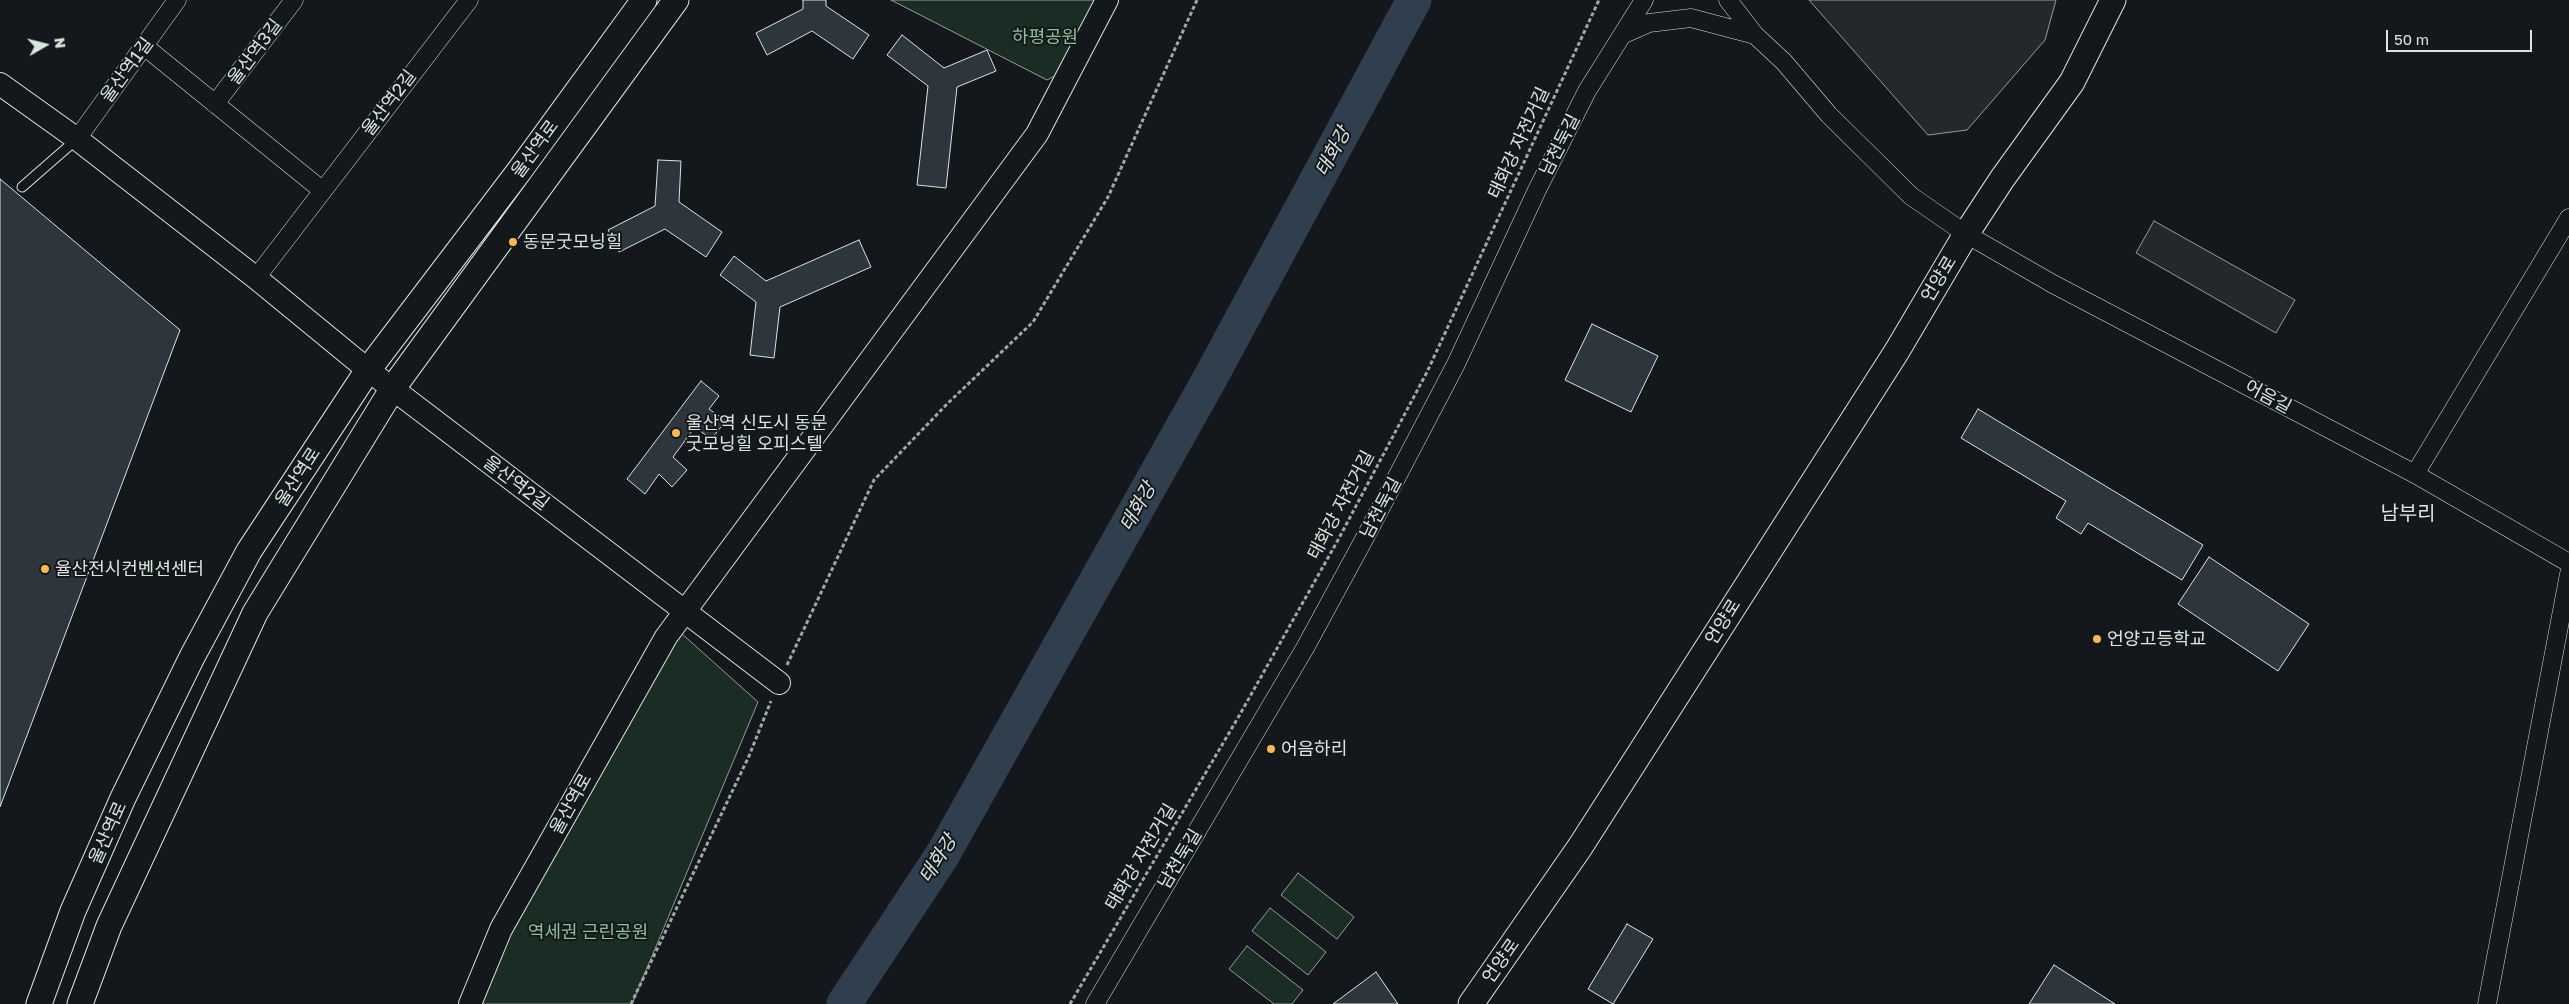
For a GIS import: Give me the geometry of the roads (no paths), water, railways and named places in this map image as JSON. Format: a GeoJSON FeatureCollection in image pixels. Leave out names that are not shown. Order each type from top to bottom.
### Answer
{"type":"FeatureCollection","features":[{"type":"Feature","properties":{"kind":"main road","name":"울산역로"},"geometry":{"type":"LineString","coordinates":[[39,1004],[77,902],[123,798],[192,657],[249,551],[368,370],[520,170],[644,0]]}},
{"type":"Feature","properties":{"kind":"main road","name":"울산역로"},"geometry":{"type":"LineString","coordinates":[[80,1004],[109,926],[255,614],[393,388],[676,0]]}},
{"type":"Feature","properties":{"kind":"main road","name":"언양로"},"geometry":{"type":"LineString","coordinates":[[1471,1004],[1580,847],[1897,350],[1966,234],[2002,179],[2072,82],[2113,0]]}},
{"type":"Feature","properties":{"kind":"street","name":"울산역1길"},"geometry":{"type":"LineString","coordinates":[[77,139],[177,0]]}},
{"type":"Feature","properties":{"kind":"street","name":"울산역3길"},"geometry":{"type":"LineString","coordinates":[[215,104],[294,0]]}},
{"type":"Feature","properties":{"kind":"street","name":"울산역2길"},"geometry":{"type":"LineString","coordinates":[[256,278],[469,0]]}},
{"type":"Feature","properties":{"kind":"street","name":"울산역로"},"geometry":{"type":"LineString","coordinates":[[470,1004],[501,929],[666,637],[1037,134],[1107,0]]}},
{"type":"Feature","properties":{"kind":"street","name":"남천둑길"},"geometry":{"type":"LineString","coordinates":[[1095,1004],[1305,648],[1456,364],[1533,198],[1583,100],[1644,0]]}},
{"type":"Feature","properties":{"kind":"street"},"geometry":{"type":"LineString","coordinates":[[1728,0],[1755,35],[1784,62],[1829,115],[1911,196],[1966,234]]}},
{"type":"Feature","properties":{"kind":"street"},"geometry":{"type":"LineString","coordinates":[[1624,34],[1649,23],[1691,18],[1755,35]]}},
{"type":"Feature","properties":{"kind":"street"},"geometry":{"type":"LineString","coordinates":[[144,46],[323,191]]}},
{"type":"Feature","properties":{"kind":"street","name":"울산역2길"},"geometry":{"type":"LineString","coordinates":[[0,84],[77,139],[256,278],[368,370],[779,683]]}},
{"type":"Feature","properties":{"kind":"street"},"geometry":{"type":"LineString","coordinates":[[2415,474],[2569,218]]}},
{"type":"Feature","properties":{"kind":"street","name":"어음길"},"geometry":{"type":"LineString","coordinates":[[1966,234],[2054,284],[2415,474],[2569,563]]}},
{"type":"Feature","properties":{"kind":"street"},"geometry":{"type":"LineString","coordinates":[[2487,1004],[2569,574]]}},
{"type":"Feature","properties":{"kind":"lane"},"geometry":{"type":"LineString","coordinates":[[22,187],[77,139]]}},
{"type":"Feature","properties":{"kind":"waterway","name":"태화강"},"geometry":{"type":"LineString","coordinates":[[844,1004],[943,854],[1208,382],[1414,0]]}},
{"type":"Feature","properties":{"kind":"place","name":"동문굿모닝힐"},"geometry":{"type":"Point","coordinates":[513,242]}},
{"type":"Feature","properties":{"kind":"place","name":"울산역 신도시 동문 굿모닝힐 오피스텔"},"geometry":{"type":"Point","coordinates":[676,433]}},
{"type":"Feature","properties":{"kind":"place","name":"율산전시컨벤션센터"},"geometry":{"type":"Point","coordinates":[45,569]}},
{"type":"Feature","properties":{"kind":"place","name":"언양고등학교"},"geometry":{"type":"Point","coordinates":[2097,639]}},
{"type":"Feature","properties":{"kind":"place","name":"어음하리"},"geometry":{"type":"Point","coordinates":[1271,749]}},
{"type":"Feature","properties":{"kind":"district","name":"남부리"},"geometry":{"type":"Point","coordinates":[2408,514]}},
{"type":"Feature","properties":{"kind":"park label","name":"하평공원"},"geometry":{"type":"Point","coordinates":[1045,37]}},
{"type":"Feature","properties":{"kind":"park label","name":"역세권 근린공원"},"geometry":{"type":"Point","coordinates":[588,932]}}]}
